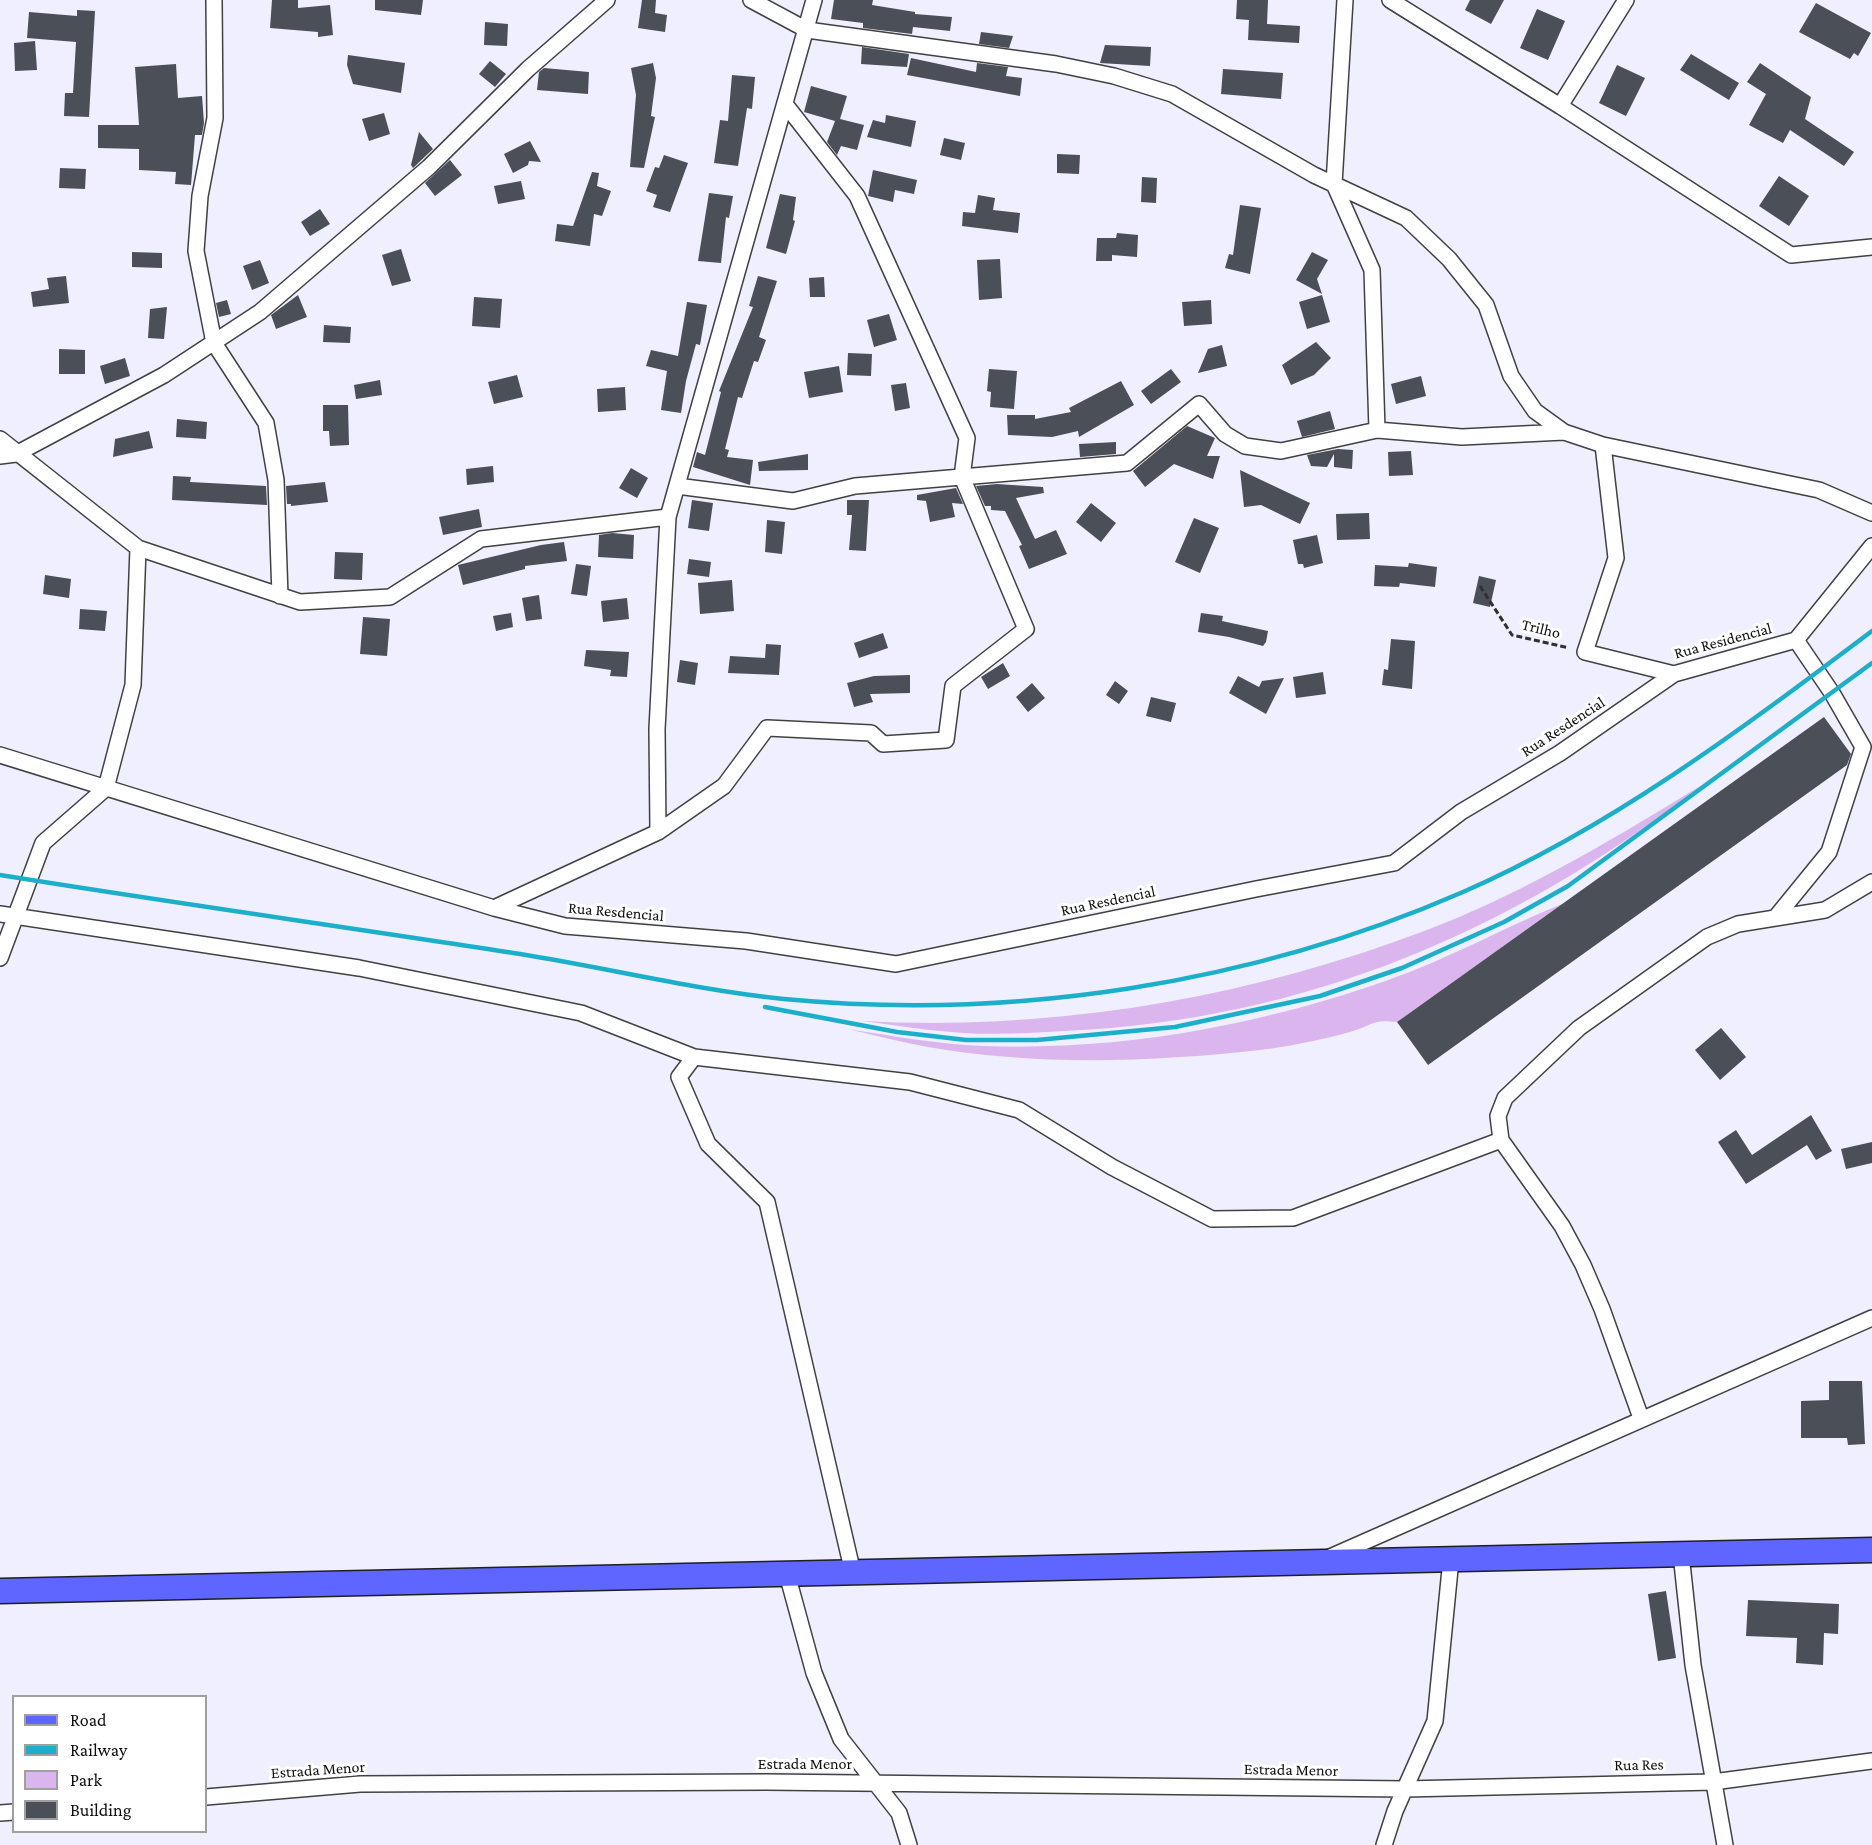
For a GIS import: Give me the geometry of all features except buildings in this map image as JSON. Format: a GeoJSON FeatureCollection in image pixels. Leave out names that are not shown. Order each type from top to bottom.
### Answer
{"type":"FeatureCollection","features":[{"type":"Feature","properties":{"kind":"main road"},"geometry":{"type":"LineString","coordinates":[[0,1592],[1872,1550]]}},
{"type":"Feature","properties":{"kind":"street"},"geometry":{"type":"LineString","coordinates":[[214,0],[215,118],[200,196],[196,251],[214,344],[266,423],[276,480],[280,596]]}},
{"type":"Feature","properties":{"kind":"street"},"geometry":{"type":"LineString","coordinates":[[0,456],[16,454],[164,375],[260,312],[429,167],[528,69],[607,0]]}},
{"type":"Feature","properties":{"kind":"street"},"geometry":{"type":"LineString","coordinates":[[751,0],[807,30],[1056,64],[1114,76],[1172,94],[1334,184],[1406,218],[1449,260],[1486,305],[1511,376],[1535,411],[1564,432],[1603,445],[1819,490],[1872,513]]}},
{"type":"Feature","properties":{"kind":"street"},"geometry":{"type":"LineString","coordinates":[[658,832],[657,729],[668,517],[814,0]]}},
{"type":"Feature","properties":{"kind":"street"},"geometry":{"type":"LineString","coordinates":[[1345,0],[1334,184],[1372,270],[1377,430]]}},
{"type":"Feature","properties":{"kind":"street"},"geometry":{"type":"LineString","coordinates":[[1390,0],[1791,255],[1872,247]]}},
{"type":"Feature","properties":{"kind":"street"},"geometry":{"type":"LineString","coordinates":[[1560,106],[1626,0]]}},
{"type":"Feature","properties":{"kind":"street"},"geometry":{"type":"LineString","coordinates":[[494,908],[658,832],[724,786],[767,728],[871,733],[883,744],[946,740],[953,686],[1026,629],[962,477],[967,438],[857,196],[786,104]]}},
{"type":"Feature","properties":{"kind":"street"},"geometry":{"type":"LineString","coordinates":[[677,486],[793,501],[855,486],[1127,463],[1199,404],[1225,434],[1245,446],[1281,451],[1377,430],[1462,437],[1564,432]]}},
{"type":"Feature","properties":{"kind":"street"},"geometry":{"type":"LineString","coordinates":[[0,439],[16,454],[138,548],[300,602],[390,597],[481,539],[668,517]]}},
{"type":"Feature","properties":{"kind":"street"},"geometry":{"type":"LineString","coordinates":[[1585,652],[1616,558],[1603,445]]}},
{"type":"Feature","properties":{"kind":"street","name":"Rua Residencial"},"geometry":{"type":"LineString","coordinates":[[1585,652],[1674,674],[1796,640],[1872,546]]}},
{"type":"Feature","properties":{"kind":"street"},"geometry":{"type":"LineString","coordinates":[[0,958],[43,843],[106,788],[133,685],[138,548]]}},
{"type":"Feature","properties":{"kind":"street","name":"Rua Residencial"},"geometry":{"type":"LineString","coordinates":[[1776,917],[1829,852],[1863,747],[1840,706],[1796,640]]}},
{"type":"Feature","properties":{"kind":"street","name":"Rua Resdencial"},"geometry":{"type":"LineString","coordinates":[[0,755],[494,908],[565,926],[746,941],[896,964],[1245,891],[1394,863],[1461,812],[1560,753],[1674,674]]}},
{"type":"Feature","properties":{"kind":"street"},"geometry":{"type":"LineString","coordinates":[[1641,1418],[1602,1309],[1583,1265],[1562,1226],[1501,1140],[1498,1116],[1505,1098],[1579,1028],[1707,938],[1738,924],[1825,910],[1872,882]]}},
{"type":"Feature","properties":{"kind":"street"},"geometry":{"type":"LineString","coordinates":[[0,914],[359,968],[581,1013],[694,1057],[910,1082],[1019,1110],[1112,1167],[1212,1219],[1293,1218],[1501,1140]]}},
{"type":"Feature","properties":{"kind":"street"},"geometry":{"type":"LineString","coordinates":[[694,1057],[679,1077],[708,1144],[767,1202],[853,1573]]}},
{"type":"Feature","properties":{"kind":"street"},"geometry":{"type":"LineString","coordinates":[[1319,1562],[1872,1318]]}},
{"type":"Feature","properties":{"kind":"street"},"geometry":{"type":"LineString","coordinates":[[1681,1554],[1693,1665],[1725,1845]]}},
{"type":"Feature","properties":{"kind":"street"},"geometry":{"type":"LineString","coordinates":[[1384,1845],[1405,1789],[1435,1721],[1451,1559]]}},
{"type":"Feature","properties":{"kind":"street"},"geometry":{"type":"LineString","coordinates":[[787,1574],[814,1673],[840,1739],[878,1783],[899,1813],[909,1845]]}},
{"type":"Feature","properties":{"kind":"street","name":"Rua Res"},"geometry":{"type":"LineString","coordinates":[[1405,1789],[1713,1782],[1872,1761]]}},
{"type":"Feature","properties":{"kind":"street","name":"Estrada Menor"},"geometry":{"type":"LineString","coordinates":[[207,1797],[360,1784],[878,1783],[1405,1789]]}},
{"type":"Feature","properties":{"kind":"path","name":"Trilho"},"geometry":{"type":"LineString","coordinates":[[1480,586],[1512,635],[1585,652]]}},
{"type":"Feature","properties":{"kind":"green space"},"geometry":{"type":"Polygon","coordinates":[[[1700,786],[1629,838],[1555,884],[1479,925],[1401,960],[1321,988],[1237,1009],[1152,1024],[1064,1031],[964,1033],[861,1021],[937,1023],[1089,1014],[1239,987],[1313,968],[1386,945],[1489,904],[1581,856],[1700,786]]]}},
{"type":"Feature","properties":{"kind":"green space"},"geometry":{"type":"Polygon","coordinates":[[[1562,904],[1397,1022],[1377,1022],[1350,1032],[1294,1045],[1177,1057],[1052,1059],[1010,1057],[928,1047],[848,1029],[983,1046],[1086,1044],[1188,1032],[1289,1010],[1388,980],[1432,963],[1562,904]]]}},
{"type":"Feature","properties":{"kind":"railway"},"geometry":{"type":"LineString","coordinates":[[0,875],[520,954],[718,990],[784,999],[870,1004],[957,1004],[1044,999],[1130,988],[1216,972],[1300,951],[1383,924],[1463,892],[1518,866],[1572,837],[1675,774],[1775,704],[1872,631]]}},
{"type":"Feature","properties":{"kind":"railway"},"geometry":{"type":"LineString","coordinates":[[765,1007],[897,1032],[966,1040],[1037,1040],[1175,1027],[1320,996],[1402,968],[1504,922],[1568,886],[1872,663]]}}]}
